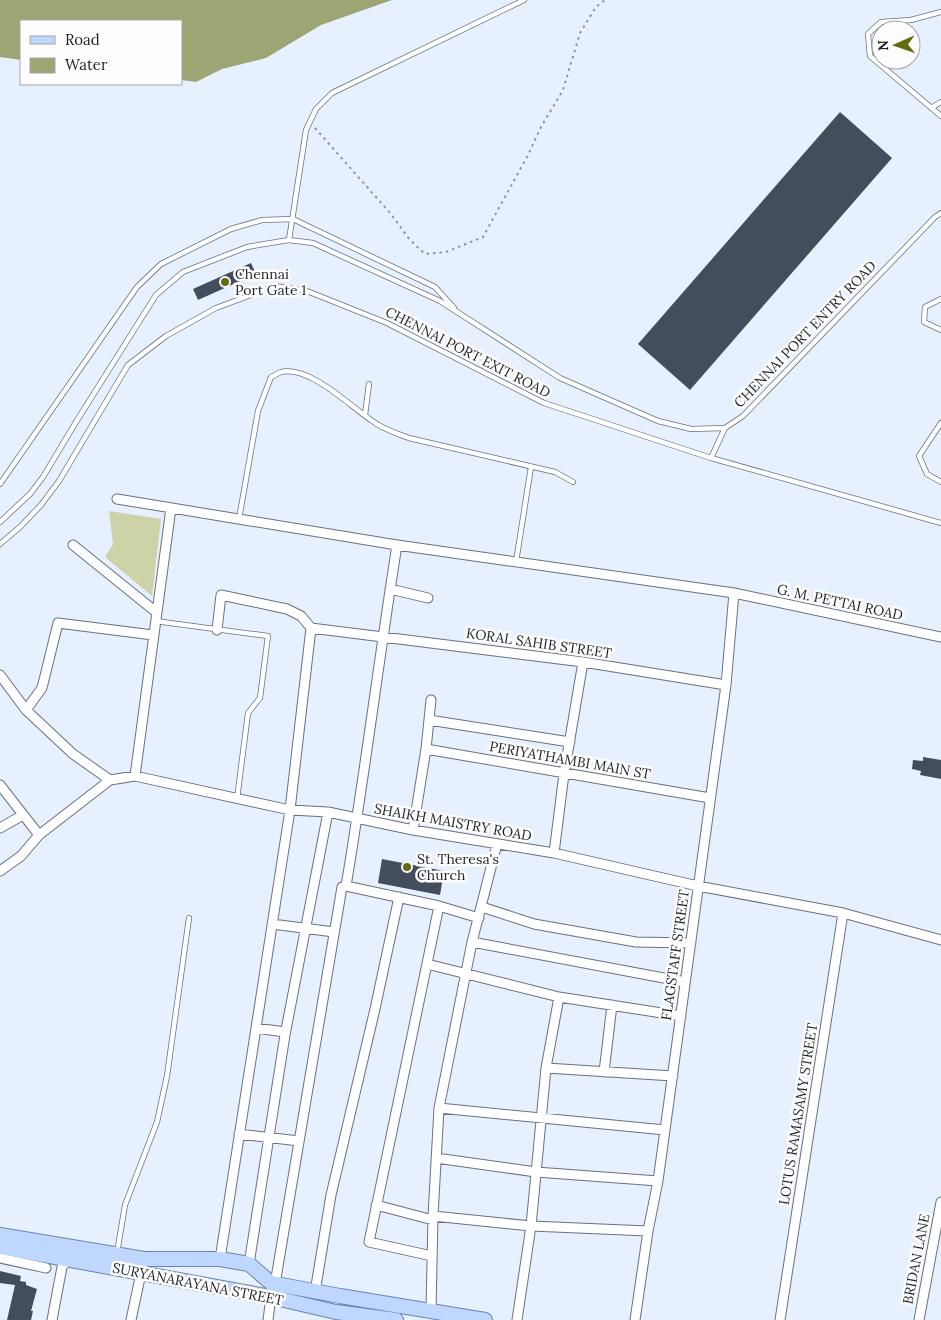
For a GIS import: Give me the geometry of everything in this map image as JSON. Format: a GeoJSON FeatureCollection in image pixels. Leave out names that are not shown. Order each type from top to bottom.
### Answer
{"type":"FeatureCollection","features":[{"type":"Feature","properties":{"kind":"main road","name":"SURYANARAYANA STREET"},"geometry":{"type":"LineString","coordinates":[[1,1249],[116,1254],[142,1265],[220,1259],[249,1264],[271,1283],[273,1290]]}},
{"type":"Feature","properties":{"kind":"main road","name":"SURYANARAYANA STREET"},"geometry":{"type":"LineString","coordinates":[[1,1249],[68,1260],[142,1265],[273,1290],[316,1292],[485,1320]]}},
{"type":"Feature","properties":{"kind":"main road","name":"SURYANARAYANA STREET"},"geometry":{"type":"LineString","coordinates":[[273,1290],[335,1316],[396,1320]]}},
{"type":"Feature","properties":{"kind":"street","name":"G. M. PETTAI ROAD"},"geometry":{"type":"LineString","coordinates":[[117,499],[397,545],[734,593],[941,637]]}},
{"type":"Feature","properties":{"kind":"street"},"geometry":{"type":"LineString","coordinates":[[135,776],[171,508]]}},
{"type":"Feature","properties":{"kind":"street"},"geometry":{"type":"LineString","coordinates":[[73,545],[156,612]]}},
{"type":"Feature","properties":{"kind":"street"},"geometry":{"type":"LineString","coordinates":[[268,1320],[334,932],[342,888],[346,886],[397,545]]}},
{"type":"Feature","properties":{"kind":"street"},"geometry":{"type":"LineString","coordinates":[[390,589],[428,598]]}},
{"type":"Feature","properties":{"kind":"street","name":"FLAGSTAFF STREET"},"geometry":{"type":"LineString","coordinates":[[635,1320],[648,1231],[658,1181],[726,685],[734,593]]}},
{"type":"Feature","properties":{"kind":"street"},"geometry":{"type":"LineString","coordinates":[[217,630],[221,595],[287,608],[301,616],[312,628],[290,810],[220,1259]]}},
{"type":"Feature","properties":{"kind":"street"},"geometry":{"type":"LineString","coordinates":[[26,710],[42,688],[58,623],[154,635]]}},
{"type":"Feature","properties":{"kind":"street","name":"KORAL SAHIB STREET"},"geometry":{"type":"LineString","coordinates":[[312,628],[583,662],[726,685]]}},
{"type":"Feature","properties":{"kind":"street"},"geometry":{"type":"LineString","coordinates":[[554,852],[564,774],[583,662]]}},
{"type":"Feature","properties":{"kind":"street"},"geometry":{"type":"LineString","coordinates":[[0,675],[26,710],[73,754],[110,780]]}},
{"type":"Feature","properties":{"kind":"street"},"geometry":{"type":"LineString","coordinates":[[413,830],[426,749],[431,700]]}},
{"type":"Feature","properties":{"kind":"street"},"geometry":{"type":"LineString","coordinates":[[429,720],[570,742]]}},
{"type":"Feature","properties":{"kind":"street","name":"PERIYATHAMBI MAIN ST"},"geometry":{"type":"LineString","coordinates":[[426,749],[710,798]]}},
{"type":"Feature","properties":{"kind":"street","name":"SHAIKH MAISTRY ROAD"},"geometry":{"type":"LineString","coordinates":[[0,871],[20,856],[39,835],[110,780],[135,776],[290,810],[328,812],[413,830],[554,852],[698,886],[843,913],[941,940]]}},
{"type":"Feature","properties":{"kind":"street"},"geometry":{"type":"LineString","coordinates":[[0,785],[39,835]]}},
{"type":"Feature","properties":{"kind":"street"},"geometry":{"type":"LineString","coordinates":[[249,1264],[285,1032],[328,812]]}},
{"type":"Feature","properties":{"kind":"street"},"geometry":{"type":"LineString","coordinates":[[0,828],[23,815]]}},
{"type":"Feature","properties":{"kind":"street"},"geometry":{"type":"LineString","coordinates":[[431,1311],[433,1218],[439,1108],[472,942],[497,844]]}},
{"type":"Feature","properties":{"kind":"street"},"geometry":{"type":"LineString","coordinates":[[346,886],[439,906],[479,918]]}},
{"type":"Feature","properties":{"kind":"street"},"geometry":{"type":"LineString","coordinates":[[316,1292],[331,1195],[375,1009],[399,897]]}},
{"type":"Feature","properties":{"kind":"street"},"geometry":{"type":"LineString","coordinates":[[432,1256],[369,1242],[439,906]]}},
{"type":"Feature","properties":{"kind":"street"},"geometry":{"type":"LineString","coordinates":[[482,907],[534,924],[636,942],[690,943]]}},
{"type":"Feature","properties":{"kind":"street","name":"LOTUS RAMASAMY STREET"},"geometry":{"type":"LineString","coordinates":[[780,1320],[843,913]]}},
{"type":"Feature","properties":{"kind":"street"},"geometry":{"type":"LineString","coordinates":[[272,924],[334,932]]}},
{"type":"Feature","properties":{"kind":"street"},"geometry":{"type":"LineString","coordinates":[[472,942],[685,982]]}},
{"type":"Feature","properties":{"kind":"street"},"geometry":{"type":"LineString","coordinates":[[427,964],[559,997],[680,1016]]}},
{"type":"Feature","properties":{"kind":"street"},"geometry":{"type":"LineString","coordinates":[[517,1320],[530,1226],[546,1068],[559,997]]}},
{"type":"Feature","properties":{"kind":"street"},"geometry":{"type":"LineString","coordinates":[[604,1072],[612,1005]]}},
{"type":"Feature","properties":{"kind":"street"},"geometry":{"type":"LineString","coordinates":[[256,1028],[285,1032]]}},
{"type":"Feature","properties":{"kind":"street"},"geometry":{"type":"LineString","coordinates":[[546,1068],[672,1076]]}},
{"type":"Feature","properties":{"kind":"street"},"geometry":{"type":"LineString","coordinates":[[439,1108],[665,1130]]}},
{"type":"Feature","properties":{"kind":"street"},"geometry":{"type":"LineString","coordinates":[[239,1134],[299,1141]]}},
{"type":"Feature","properties":{"kind":"street"},"geometry":{"type":"LineString","coordinates":[[436,1158],[536,1172],[658,1181]]}},
{"type":"Feature","properties":{"kind":"street","name":"BRIDAN LANE"},"geometry":{"type":"LineString","coordinates":[[919,1320],[941,1202]]}},
{"type":"Feature","properties":{"kind":"street"},"geometry":{"type":"LineString","coordinates":[[376,1206],[433,1218],[530,1226],[648,1231]]}},
{"type":"Feature","properties":{"kind":"street"},"geometry":{"type":"LineString","coordinates":[[1,1249],[46,1268]]}},
{"type":"Feature","properties":{"kind":"street"},"geometry":{"type":"LineString","coordinates":[[52,1320],[62,1267],[68,1260]]}},
{"type":"Feature","properties":{"kind":"street"},"geometry":{"type":"LineString","coordinates":[[131,1320],[142,1265]]}},
{"type":"Feature","properties":{"kind":"lane"},"geometry":{"type":"LineString","coordinates":[[289,240],[306,130],[316,109],[332,93],[524,0]]}},
{"type":"Feature","properties":{"kind":"lane"},"geometry":{"type":"LineString","coordinates":[[941,12],[911,20],[881,22],[868,34],[870,56],[941,116]]}},
{"type":"Feature","properties":{"kind":"lane"},"geometry":{"type":"LineString","coordinates":[[931,108],[941,102]]}},
{"type":"Feature","properties":{"kind":"lane","name":"CHENNAI PORT ENTRY ROAD"},"geometry":{"type":"LineString","coordinates":[[725,428],[743,416],[928,224],[941,213]]}},
{"type":"Feature","properties":{"kind":"lane"},"geometry":{"type":"LineString","coordinates":[[0,484],[137,287],[161,264],[231,229],[262,220],[293,219],[435,287],[459,313]]}},
{"type":"Feature","properties":{"kind":"lane"},"geometry":{"type":"LineString","coordinates":[[0,522],[30,494],[43,477],[156,295],[183,272],[247,247],[289,240],[313,243],[440,301],[560,378],[658,421],[691,429],[725,428],[711,458]]}},
{"type":"Feature","properties":{"kind":"lane","name":"CHENNAI PORT EXIT ROAD"},"geometry":{"type":"LineString","coordinates":[[0,544],[41,505],[59,482],[128,365],[166,336],[216,308],[275,286],[306,291],[387,322],[544,404],[711,458],[941,523]]}},
{"type":"Feature","properties":{"kind":"lane"},"geometry":{"type":"LineString","coordinates":[[941,299],[925,307],[924,322],[941,330]]}},
{"type":"Feature","properties":{"kind":"lane"},"geometry":{"type":"LineString","coordinates":[[238,519],[258,411],[271,377],[282,372],[295,372],[330,388],[387,430],[409,438],[555,472],[573,482]]}},
{"type":"Feature","properties":{"kind":"lane"},"geometry":{"type":"LineString","coordinates":[[365,415],[370,384]]}},
{"type":"Feature","properties":{"kind":"lane"},"geometry":{"type":"LineString","coordinates":[[941,424],[919,456],[927,474],[941,482]]}},
{"type":"Feature","properties":{"kind":"lane"},"geometry":{"type":"LineString","coordinates":[[516,562],[531,467]]}},
{"type":"Feature","properties":{"kind":"lane"},"geometry":{"type":"LineString","coordinates":[[155,621],[268,636],[260,698],[248,712],[237,799]]}},
{"type":"Feature","properties":{"kind":"lane"},"geometry":{"type":"LineString","coordinates":[[116,1254],[125,1205],[157,1122],[167,1076],[189,918]]}},
{"type":"Feature","properties":{"kind":"path"},"geometry":{"type":"LineString","coordinates":[[310,122],[391,214],[410,240],[425,254],[446,252],[483,237],[541,127],[563,90],[580,33],[596,7],[605,0]]}},
{"type":"Feature","properties":{"kind":"shaded area"},"geometry":{"type":"Polygon","coordinates":[[[109,511],[161,519],[152,596],[105,557],[113,544],[109,511]]]}},
{"type":"Feature","properties":{"kind":"water"},"geometry":{"type":"Polygon","coordinates":[[[0,0],[392,0],[321,25],[266,58],[222,69],[196,82],[182,80],[182,20],[20,20],[20,60],[0,57],[0,0]]]}},
{"type":"Feature","properties":{"kind":"building"},"geometry":{"type":"Polygon","coordinates":[[[840,112],[892,158],[690,390],[638,344],[840,112]]]}},
{"type":"Feature","properties":{"kind":"building","name":"Chennai Port Gate 1"},"geometry":{"type":"Polygon","coordinates":[[[251,263],[256,274],[198,300],[193,289],[251,263]]]}},
{"type":"Feature","properties":{"kind":"building"},"geometry":{"type":"Polygon","coordinates":[[[923,757],[941,760],[941,779],[920,775],[921,771],[912,769],[913,760],[923,761],[923,757]]]}},
{"type":"Feature","properties":{"kind":"building"},"geometry":{"type":"Polygon","coordinates":[[[382,859],[444,871],[440,895],[378,883],[382,859]]]}},
{"type":"Feature","properties":{"kind":"building"},"geometry":{"type":"Polygon","coordinates":[[[0,1271],[21,1276],[20,1281],[26,1282],[26,1285],[37,1289],[31,1311],[33,1311],[31,1320],[7,1320],[15,1285],[0,1283],[0,1271]]]}},
{"type":"Feature","properties":{"kind":"place","name":"Chennai Port Gate 1"},"geometry":{"type":"Point","coordinates":[225,282]}},
{"type":"Feature","properties":{"kind":"place","name":"St. Theresa's Church"},"geometry":{"type":"Point","coordinates":[407,867]}}]}
